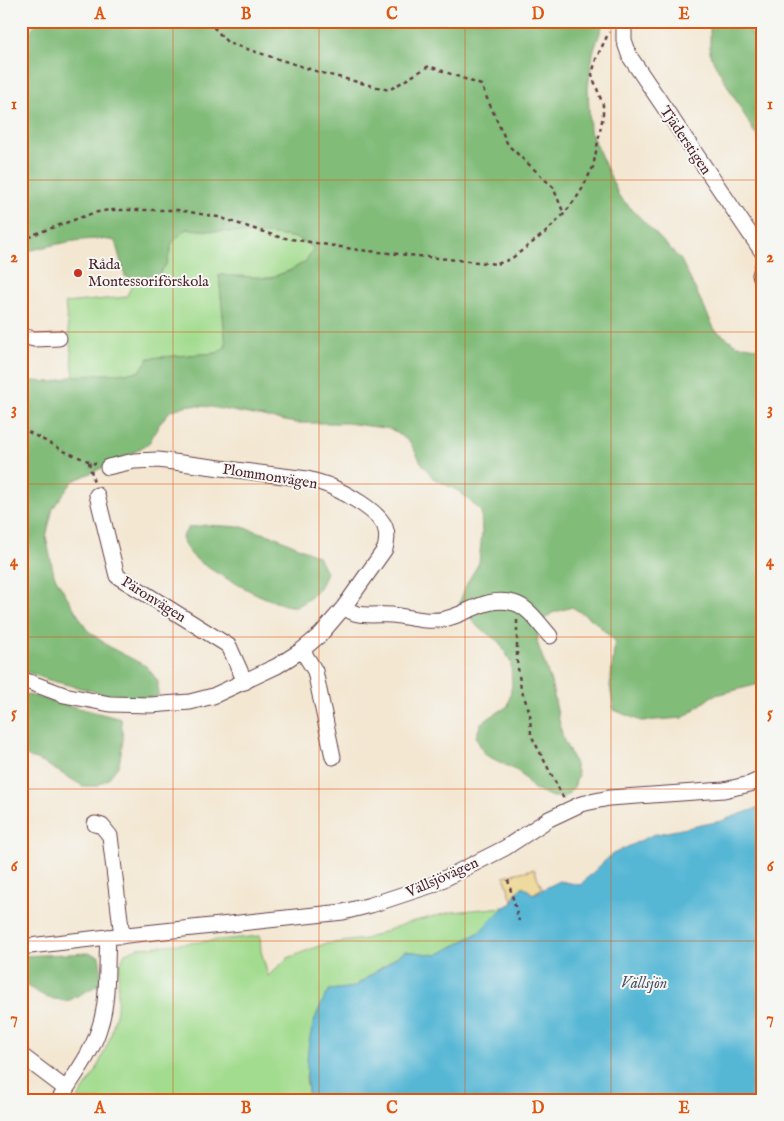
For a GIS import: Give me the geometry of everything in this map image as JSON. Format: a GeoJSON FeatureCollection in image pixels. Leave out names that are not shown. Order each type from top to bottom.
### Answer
{"type":"FeatureCollection","features":[{"type":"Feature","properties":{"kind":"street","name":"Tjäderstigen"},"geometry":{"type":"LineString","coordinates":[[618,24],[630,57],[763,252]]}},
{"type":"Feature","properties":{"kind":"street"},"geometry":{"type":"LineString","coordinates":[[763,264],[760,275],[763,281]]}},
{"type":"Feature","properties":{"kind":"street"},"geometry":{"type":"LineString","coordinates":[[21,336],[34,339],[59,338]]}},
{"type":"Feature","properties":{"kind":"street","name":"Plommonvägen"},"geometry":{"type":"LineString","coordinates":[[21,679],[64,694],[110,704],[152,705],[190,702],[212,696],[277,666],[302,650],[321,634],[344,607],[385,549],[388,539],[385,526],[379,518],[364,506],[329,486],[307,479],[158,460],[134,461],[108,467]]}},
{"type":"Feature","properties":{"kind":"street","name":"Päronvägen"},"geometry":{"type":"LineString","coordinates":[[98,495],[117,576],[228,646],[245,682]]}},
{"type":"Feature","properties":{"kind":"street"},"geometry":{"type":"LineString","coordinates":[[344,607],[356,614],[393,615],[420,621],[443,619],[488,602],[499,601],[515,604],[527,610],[550,636]]}},
{"type":"Feature","properties":{"kind":"street"},"geometry":{"type":"LineString","coordinates":[[302,650],[315,671],[333,757]]}},
{"type":"Feature","properties":{"kind":"street","name":"Vällsjövägen"},"geometry":{"type":"LineString","coordinates":[[21,947],[320,916],[371,905],[432,885],[505,848],[549,819],[581,804],[609,798],[724,790],[750,784],[763,778]]}},
{"type":"Feature","properties":{"kind":"street"},"geometry":{"type":"LineString","coordinates":[[21,1055],[62,1095],[90,1051],[99,1030],[104,1010],[115,937],[110,836],[102,826],[95,824]]}},
{"type":"Feature","properties":{"kind":"path"},"geometry":{"type":"LineString","coordinates":[[208,21],[228,43],[322,73],[389,90],[429,66],[481,85],[508,145],[553,187],[564,214]]}},
{"type":"Feature","properties":{"kind":"path"},"geometry":{"type":"LineString","coordinates":[[21,241],[35,234],[109,210],[178,210],[218,217],[279,237],[341,247],[497,264],[511,259],[546,232],[564,214],[580,193],[593,167],[603,116],[603,104],[592,75],[596,59],[618,24]]}},
{"type":"Feature","properties":{"kind":"path"},"geometry":{"type":"LineString","coordinates":[[21,428],[66,452],[89,462],[108,467]]}},
{"type":"Feature","properties":{"kind":"path"},"geometry":{"type":"LineString","coordinates":[[89,462],[98,495]]}},
{"type":"Feature","properties":{"kind":"path"},"geometry":{"type":"LineString","coordinates":[[515,604],[518,631],[517,661],[521,689],[530,713],[531,735],[570,809]]}},
{"type":"Feature","properties":{"kind":"path"},"geometry":{"type":"LineString","coordinates":[[508,880],[519,921]]}},
{"type":"Feature","properties":{"kind":"green space"},"geometry":{"type":"Polygon","coordinates":[[[39,21],[604,21],[593,53],[588,88],[590,131],[619,196],[681,260],[715,330],[737,345],[763,349],[763,683],[712,696],[683,718],[641,721],[614,710],[610,686],[615,641],[593,620],[572,607],[552,613],[541,622],[537,642],[551,682],[563,739],[573,759],[578,775],[574,787],[565,797],[552,797],[534,789],[519,772],[484,754],[476,737],[481,723],[508,706],[512,685],[511,662],[499,642],[477,626],[459,604],[467,583],[479,563],[482,533],[481,511],[460,492],[433,478],[410,442],[391,429],[347,423],[296,423],[211,407],[188,405],[170,411],[160,423],[149,443],[126,457],[73,481],[53,508],[46,537],[54,575],[87,630],[111,648],[146,666],[158,681],[158,697],[116,697],[49,680],[21,670],[21,376],[33,381],[54,382],[74,376],[139,372],[149,358],[217,353],[226,346],[219,275],[270,278],[289,271],[305,262],[314,248],[297,238],[277,235],[186,229],[172,243],[167,263],[157,277],[135,280],[125,276],[115,241],[94,239],[28,251],[21,248],[21,40],[39,21]]]}},
{"type":"Feature","properties":{"kind":"green space"},"geometry":{"type":"Polygon","coordinates":[[[710,21],[745,21],[763,56],[763,142],[754,132],[710,55],[710,21]]]}},
{"type":"Feature","properties":{"kind":"green space"},"geometry":{"type":"Polygon","coordinates":[[[186,229],[277,235],[297,238],[314,248],[305,262],[270,278],[219,275],[226,346],[217,353],[149,358],[139,372],[74,376],[65,303],[126,297],[135,280],[157,277],[167,263],[171,243],[186,229]]]}},
{"type":"Feature","properties":{"kind":"green space"},"geometry":{"type":"Polygon","coordinates":[[[205,525],[242,527],[276,537],[318,556],[326,572],[320,586],[312,596],[297,606],[288,606],[276,602],[245,588],[204,565],[187,549],[182,537],[188,528],[205,525]]]}},
{"type":"Feature","properties":{"kind":"green space"},"geometry":{"type":"Polygon","coordinates":[[[21,693],[121,719],[123,740],[119,765],[108,779],[96,786],[83,786],[44,763],[21,754],[21,693]]]}},
{"type":"Feature","properties":{"kind":"green space"},"geometry":{"type":"Polygon","coordinates":[[[504,907],[478,933],[437,955],[405,951],[354,987],[329,991],[306,1077],[309,1100],[256,1100],[253,1098],[252,1100],[77,1100],[96,1071],[110,1038],[117,1010],[119,967],[125,953],[138,948],[260,936],[261,951],[268,976],[288,958],[324,944],[365,939],[407,923],[452,912],[504,907]]]}},
{"type":"Feature","properties":{"kind":"green space"},"geometry":{"type":"Polygon","coordinates":[[[88,953],[99,956],[101,969],[100,984],[68,1001],[48,998],[21,983],[21,956],[88,953]]]}},
{"type":"Feature","properties":{"kind":"sand"},"geometry":{"type":"Polygon","coordinates":[[[534,869],[542,888],[533,894],[515,894],[513,903],[504,876],[534,869]]]}},
{"type":"Feature","properties":{"kind":"water","name":"Vällsjön"},"geometry":{"type":"Polygon","coordinates":[[[763,806],[763,1100],[309,1100],[307,1057],[309,1043],[316,1017],[329,990],[354,987],[405,951],[437,955],[478,933],[504,907],[513,903],[515,894],[523,886],[533,894],[560,881],[580,885],[611,855],[652,835],[721,821],[763,806]]]}},
{"type":"Feature","properties":{"kind":"place","name":"Råda Montessoriförskola"},"geometry":{"type":"Point","coordinates":[78,273]}}]}
